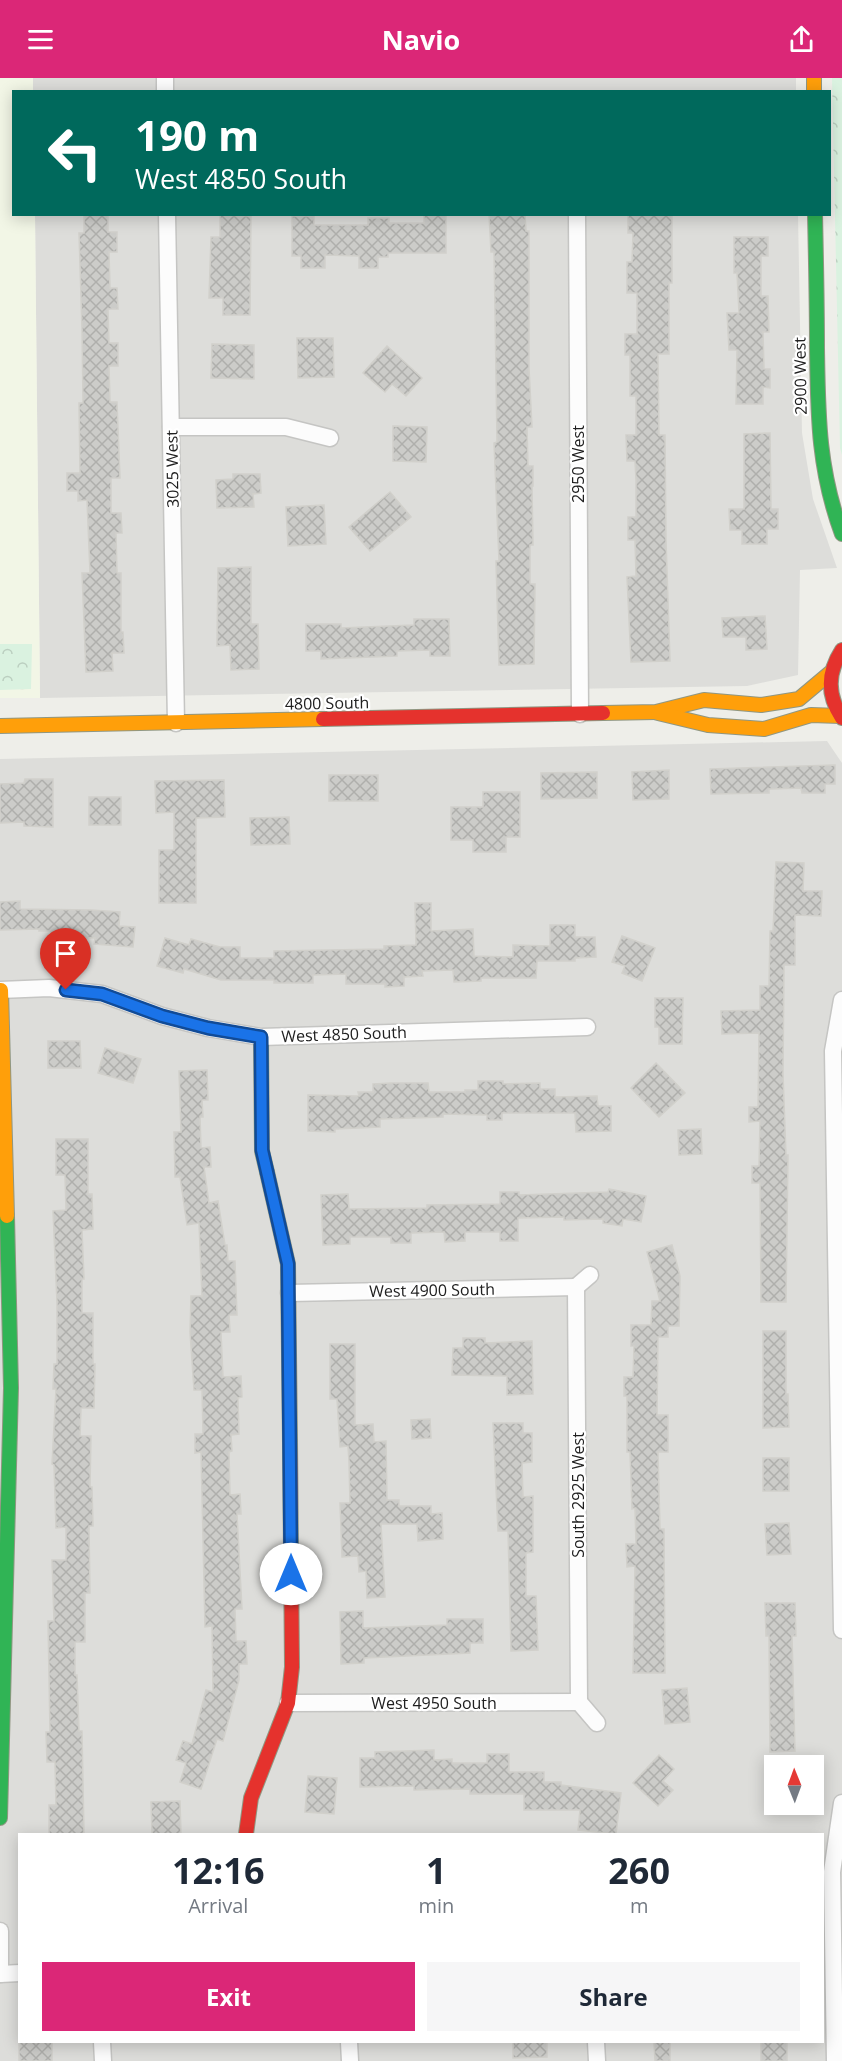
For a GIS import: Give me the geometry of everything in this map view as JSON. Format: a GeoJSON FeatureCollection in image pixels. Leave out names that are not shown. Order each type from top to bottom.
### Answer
{"type":"FeatureCollection","features":[{"type":"Feature","properties":{"kind":"street","name":"3025 West"},"geometry":{"type":"LineString","coordinates":[[167,216],[176,723]]}},
{"type":"Feature","properties":{"kind":"street","name":"2950 West"},"geometry":{"type":"LineString","coordinates":[[577,216],[580,714]]}},
{"type":"Feature","properties":{"kind":"street","name":"2900 West"},"geometry":{"type":"LineString","coordinates":[[815,216],[818,432],[823,470],[833,511],[842,534]]}},
{"type":"Feature","properties":{"kind":"street"},"geometry":{"type":"LineString","coordinates":[[171,427],[286,427],[330,438]]}},
{"type":"Feature","properties":{"kind":"street"},"geometry":{"type":"LineString","coordinates":[[841,717],[832,703],[829,688],[830,673],[842,650]]}},
{"type":"Feature","properties":{"kind":"street","name":"4800 South"},"geometry":{"type":"LineString","coordinates":[[0,726],[656,712],[704,700],[761,705],[800,699],[830,673]]}},
{"type":"Feature","properties":{"kind":"street","name":"4800 South"},"geometry":{"type":"LineString","coordinates":[[656,712],[708,725],[764,729],[811,715],[841,717]]}},
{"type":"Feature","properties":{"kind":"street","name":"West 4850 South"},"geometry":{"type":"LineString","coordinates":[[1,990],[49,988],[102,994],[162,1016],[208,1028],[261,1037],[587,1027]]}},
{"type":"Feature","properties":{"kind":"street"},"geometry":{"type":"LineString","coordinates":[[0,1818],[11,1388],[1,990]]}},
{"type":"Feature","properties":{"kind":"street"},"geometry":{"type":"LineString","coordinates":[[842,1000],[833,1051],[842,1630]]}},
{"type":"Feature","properties":{"kind":"street"},"geometry":{"type":"LineString","coordinates":[[246,1833],[251,1798],[288,1703],[292,1667],[288,1264],[262,1150],[261,1037]]}},
{"type":"Feature","properties":{"kind":"street"},"geometry":{"type":"LineString","coordinates":[[576,1287],[590,1275]]}},
{"type":"Feature","properties":{"kind":"street","name":"West 4900 South"},"geometry":{"type":"LineString","coordinates":[[289,1293],[576,1287]]}},
{"type":"Feature","properties":{"kind":"street","name":"South 2925 West"},"geometry":{"type":"LineString","coordinates":[[576,1287],[579,1702]]}},
{"type":"Feature","properties":{"kind":"street"},"geometry":{"type":"LineString","coordinates":[[579,1702],[597,1724]]}},
{"type":"Feature","properties":{"kind":"street","name":"West 4950 South"},"geometry":{"type":"LineString","coordinates":[[288,1703],[579,1702]]}},
{"type":"Feature","properties":{"kind":"street"},"geometry":{"type":"LineString","coordinates":[[835,2061],[828,1985],[842,1803]]}},
{"type":"Feature","properties":{"kind":"street"},"geometry":{"type":"LineString","coordinates":[[0,1931],[0,1974],[18,1973]]}},
{"type":"Feature","properties":{"kind":"street"},"geometry":{"type":"LineString","coordinates":[[102,2043],[103,2061]]}},
{"type":"Feature","properties":{"kind":"street"},"geometry":{"type":"LineString","coordinates":[[349,2043],[350,2061]]}},
{"type":"Feature","properties":{"kind":"street"},"geometry":{"type":"LineString","coordinates":[[596,2043],[597,2061]]}},
{"type":"Feature","properties":{"kind":"shaded area"},"geometry":{"type":"Polygon","coordinates":[[[0,78],[33,78],[33,90],[12,90],[12,216],[35,216],[40,698],[0,698],[0,78]]]}},
{"type":"Feature","properties":{"kind":"shaded area"},"geometry":{"type":"Polygon","coordinates":[[[33,78],[796,78],[796,90],[33,90],[33,78]]]}},
{"type":"Feature","properties":{"kind":"shaded area"},"geometry":{"type":"Polygon","coordinates":[[[35,216],[798,216],[802,433],[813,499],[837,568],[800,570],[798,675],[747,686],[40,698],[35,216]]]}},
{"type":"Feature","properties":{"kind":"shaded area"},"geometry":{"type":"Polygon","coordinates":[[[827,741],[842,763],[842,2061],[0,2061],[0,759],[827,741]]]}},
{"type":"Feature","properties":{"kind":"green space"},"geometry":{"type":"Polygon","coordinates":[[[832,78],[842,78],[842,455],[840,448],[832,78]]]}},
{"type":"Feature","properties":{"kind":"green space"},"geometry":{"type":"Polygon","coordinates":[[[0,644],[32,644],[31,689],[0,690],[0,644]]]}},
{"type":"Feature","properties":{"kind":"building"},"geometry":{"type":"Polygon","coordinates":[[[84,216],[108,216],[108,232],[117,232],[117,252],[109,252],[110,288],[117,288],[118,309],[108,309],[109,343],[118,343],[118,366],[109,366],[110,402],[117,402],[120,478],[111,478],[111,513],[121,513],[122,533],[116,533],[117,573],[121,573],[121,632],[123,632],[124,653],[112,653],[113,671],[86,672],[82,573],[90,573],[87,500],[78,501],[78,491],[67,491],[67,473],[80,473],[79,403],[83,403],[79,233],[84,233],[84,216]]]}},
{"type":"Feature","properties":{"kind":"building"},"geometry":{"type":"Polygon","coordinates":[[[220,216],[251,216],[250,315],[223,315],[223,298],[209,298],[211,237],[220,237],[220,216]]]}},
{"type":"Feature","properties":{"kind":"building"},"geometry":{"type":"Polygon","coordinates":[[[292,216],[314,216],[314,225],[368,225],[368,218],[389,218],[389,223],[424,223],[424,216],[446,216],[446,253],[388,253],[388,257],[378,257],[378,268],[359,268],[359,256],[325,255],[325,268],[301,268],[301,256],[292,256],[292,216]]]}},
{"type":"Feature","properties":{"kind":"building"},"geometry":{"type":"Polygon","coordinates":[[[489,216],[525,216],[526,231],[529,231],[529,368],[532,427],[527,427],[528,466],[533,466],[533,545],[530,545],[530,584],[535,584],[534,664],[499,665],[496,561],[499,561],[494,443],[497,442],[494,252],[491,252],[489,216]]]}},
{"type":"Feature","properties":{"kind":"building"},"geometry":{"type":"Polygon","coordinates":[[[628,216],[672,216],[669,354],[658,354],[659,435],[665,435],[670,661],[631,662],[627,577],[636,576],[635,540],[628,540],[628,517],[636,517],[636,480],[635,461],[627,461],[626,435],[636,435],[636,396],[630,396],[630,355],[625,355],[625,334],[637,334],[637,293],[627,293],[627,262],[632,262],[633,233],[628,233],[628,216]]]}},
{"type":"Feature","properties":{"kind":"building"},"geometry":{"type":"Polygon","coordinates":[[[734,237],[768,237],[768,256],[761,256],[761,296],[768,296],[769,332],[763,332],[764,369],[770,369],[770,388],[763,387],[763,404],[736,404],[737,350],[729,350],[727,313],[739,313],[737,273],[734,273],[734,237]]]}},
{"type":"Feature","properties":{"kind":"building"},"geometry":{"type":"Polygon","coordinates":[[[297,338],[333,338],[334,377],[298,378],[297,338]]]}},
{"type":"Feature","properties":{"kind":"building"},"geometry":{"type":"Polygon","coordinates":[[[212,344],[254,345],[254,379],[211,378],[212,344]]]}},
{"type":"Feature","properties":{"kind":"building"},"geometry":{"type":"Polygon","coordinates":[[[387,346],[422,378],[406,396],[392,384],[385,392],[363,373],[387,346]]]}},
{"type":"Feature","properties":{"kind":"building"},"geometry":{"type":"Polygon","coordinates":[[[393,426],[427,427],[426,462],[393,461],[393,426]]]}},
{"type":"Feature","properties":{"kind":"building"},"geometry":{"type":"Polygon","coordinates":[[[770,433],[771,509],[778,509],[778,529],[767,529],[767,544],[742,544],[742,530],[730,530],[729,509],[744,509],[744,434],[770,433]]]}},
{"type":"Feature","properties":{"kind":"building"},"geometry":{"type":"Polygon","coordinates":[[[233,474],[260,474],[261,493],[253,494],[254,507],[217,508],[216,480],[233,479],[233,474]]]}},
{"type":"Feature","properties":{"kind":"building"},"geometry":{"type":"Polygon","coordinates":[[[390,492],[411,517],[370,551],[349,527],[390,492]]]}},
{"type":"Feature","properties":{"kind":"building"},"geometry":{"type":"Polygon","coordinates":[[[324,505],[326,544],[288,546],[286,507],[324,505]]]}},
{"type":"Feature","properties":{"kind":"building"},"geometry":{"type":"Polygon","coordinates":[[[251,567],[251,624],[258,624],[259,669],[231,670],[230,645],[217,646],[218,568],[251,567]]]}},
{"type":"Feature","properties":{"kind":"building"},"geometry":{"type":"Polygon","coordinates":[[[765,616],[767,649],[746,650],[746,637],[723,637],[722,618],[765,616]]]}},
{"type":"Feature","properties":{"kind":"building"},"geometry":{"type":"Polygon","coordinates":[[[414,619],[449,619],[450,656],[430,656],[430,650],[397,651],[397,656],[321,659],[321,651],[306,651],[306,624],[341,624],[341,628],[414,625],[414,619]]]}},
{"type":"Feature","properties":{"kind":"building"},"geometry":{"type":"Polygon","coordinates":[[[835,765],[835,784],[825,784],[825,793],[802,793],[801,788],[769,789],[769,793],[711,794],[710,769],[835,765]]]}},
{"type":"Feature","properties":{"kind":"building"},"geometry":{"type":"Polygon","coordinates":[[[669,770],[669,799],[633,800],[632,772],[669,770]]]}},
{"type":"Feature","properties":{"kind":"building"},"geometry":{"type":"Polygon","coordinates":[[[597,772],[597,798],[541,799],[541,773],[597,772]]]}},
{"type":"Feature","properties":{"kind":"building"},"geometry":{"type":"Polygon","coordinates":[[[329,775],[378,775],[378,801],[329,801],[329,775]]]}},
{"type":"Feature","properties":{"kind":"building"},"geometry":{"type":"Polygon","coordinates":[[[25,779],[53,779],[53,827],[24,826],[24,822],[0,823],[0,784],[24,783],[25,779]]]}},
{"type":"Feature","properties":{"kind":"building"},"geometry":{"type":"Polygon","coordinates":[[[224,780],[225,817],[196,818],[196,903],[159,903],[159,850],[174,850],[174,812],[156,813],[155,781],[224,780]]]}},
{"type":"Feature","properties":{"kind":"building"},"geometry":{"type":"Polygon","coordinates":[[[483,792],[520,792],[520,837],[506,837],[506,852],[473,852],[473,840],[451,840],[451,807],[483,807],[483,792]]]}},
{"type":"Feature","properties":{"kind":"building"},"geometry":{"type":"Polygon","coordinates":[[[89,797],[121,797],[121,825],[89,825],[89,797]]]}},
{"type":"Feature","properties":{"kind":"building"},"geometry":{"type":"Polygon","coordinates":[[[289,817],[290,844],[251,845],[250,818],[289,817]]]}},
{"type":"Feature","properties":{"kind":"building"},"geometry":{"type":"Polygon","coordinates":[[[776,862],[804,863],[803,891],[822,891],[821,916],[795,915],[795,965],[784,965],[783,1074],[786,1155],[788,1155],[786,1302],[761,1302],[760,1183],[752,1183],[752,1166],[759,1166],[760,1121],[749,1122],[749,1107],[758,1107],[759,1033],[722,1034],[721,1011],[760,1010],[760,986],[769,986],[770,931],[773,931],[776,862]]]}},
{"type":"Feature","properties":{"kind":"building"},"geometry":{"type":"Polygon","coordinates":[[[20,901],[20,909],[120,912],[119,926],[135,927],[133,947],[94,944],[95,938],[51,937],[51,931],[39,931],[39,929],[0,930],[0,902],[20,901]]]}},
{"type":"Feature","properties":{"kind":"building"},"geometry":{"type":"Polygon","coordinates":[[[415,903],[431,903],[431,931],[473,929],[474,956],[513,957],[513,945],[550,946],[550,925],[575,925],[575,937],[595,937],[596,957],[575,958],[575,961],[537,961],[536,978],[481,978],[481,981],[454,982],[453,970],[422,971],[423,976],[404,977],[404,986],[385,987],[385,984],[346,984],[346,974],[313,975],[313,983],[274,983],[274,980],[221,980],[184,969],[183,973],[157,966],[165,938],[189,945],[191,939],[220,947],[240,947],[240,958],[274,958],[274,951],[384,949],[384,946],[416,945],[415,903]]]}},
{"type":"Feature","properties":{"kind":"building"},"geometry":{"type":"Polygon","coordinates":[[[622,936],[655,948],[642,981],[622,973],[625,966],[612,962],[622,936]]]}},
{"type":"Feature","properties":{"kind":"building"},"geometry":{"type":"Polygon","coordinates":[[[655,998],[683,998],[682,1044],[659,1044],[659,1027],[655,1027],[655,998]]]}},
{"type":"Feature","properties":{"kind":"building"},"geometry":{"type":"Polygon","coordinates":[[[48,1041],[80,1041],[81,1068],[48,1068],[48,1041]]]}},
{"type":"Feature","properties":{"kind":"building"},"geometry":{"type":"Polygon","coordinates":[[[105,1048],[141,1059],[133,1083],[98,1073],[105,1048]]]}},
{"type":"Feature","properties":{"kind":"building"},"geometry":{"type":"Polygon","coordinates":[[[656,1063],[685,1093],[659,1117],[631,1088],[656,1063]]]}},
{"type":"Feature","properties":{"kind":"building"},"geometry":{"type":"Polygon","coordinates":[[[207,1070],[208,1100],[202,1100],[203,1117],[200,1117],[201,1148],[210,1147],[211,1167],[204,1167],[209,1203],[218,1201],[228,1261],[235,1261],[237,1315],[229,1315],[230,1332],[221,1332],[223,1377],[241,1376],[242,1397],[238,1398],[239,1434],[231,1435],[232,1451],[229,1452],[230,1495],[240,1494],[241,1514],[237,1514],[242,1609],[235,1609],[236,1641],[246,1641],[247,1664],[239,1664],[239,1680],[223,1741],[217,1739],[201,1789],[180,1782],[186,1763],[176,1760],[183,1741],[192,1744],[206,1690],[213,1692],[212,1626],[205,1627],[201,1452],[195,1453],[195,1434],[203,1434],[202,1390],[194,1390],[190,1332],[191,1296],[202,1296],[199,1223],[187,1225],[180,1177],[175,1177],[174,1132],[181,1132],[179,1071],[207,1070]]]}},
{"type":"Feature","properties":{"kind":"building"},"geometry":{"type":"Polygon","coordinates":[[[478,1081],[503,1081],[503,1084],[540,1083],[540,1089],[555,1089],[555,1097],[597,1096],[598,1106],[611,1106],[611,1131],[576,1132],[575,1113],[502,1113],[502,1120],[487,1120],[487,1115],[443,1114],[443,1117],[380,1119],[380,1127],[335,1129],[335,1132],[308,1131],[308,1095],[359,1096],[358,1092],[373,1092],[373,1084],[392,1083],[428,1083],[429,1092],[465,1092],[465,1090],[478,1090],[478,1081]]]}},
{"type":"Feature","properties":{"kind":"building"},"geometry":{"type":"Polygon","coordinates":[[[701,1129],[702,1154],[679,1155],[678,1130],[701,1129]]]}},
{"type":"Feature","properties":{"kind":"building"},"geometry":{"type":"Polygon","coordinates":[[[56,1139],[88,1139],[88,1194],[92,1194],[93,1229],[82,1230],[84,1279],[82,1279],[82,1313],[93,1313],[94,1408],[81,1408],[80,1436],[91,1436],[90,1487],[92,1487],[93,1526],[89,1526],[90,1593],[85,1593],[85,1642],[75,1642],[79,1731],[82,1731],[84,1833],[49,1833],[49,1805],[56,1805],[55,1762],[47,1762],[46,1732],[50,1732],[48,1621],[54,1621],[52,1560],[66,1560],[66,1527],[56,1528],[54,1465],[52,1464],[56,1389],[53,1389],[54,1364],[57,1364],[53,1211],[66,1210],[65,1175],[56,1175],[56,1139]]]}},
{"type":"Feature","properties":{"kind":"building"},"geometry":{"type":"Polygon","coordinates":[[[609,1189],[646,1196],[641,1222],[623,1219],[622,1226],[603,1223],[603,1219],[518,1218],[518,1241],[500,1241],[500,1232],[465,1232],[465,1241],[445,1242],[444,1232],[411,1233],[411,1243],[391,1243],[391,1237],[350,1237],[350,1244],[323,1245],[321,1195],[348,1194],[349,1209],[427,1208],[427,1205],[500,1204],[500,1192],[519,1192],[519,1195],[608,1192],[609,1189]]]}},
{"type":"Feature","properties":{"kind":"building"},"geometry":{"type":"Polygon","coordinates":[[[672,1245],[680,1276],[679,1326],[668,1326],[668,1337],[658,1337],[657,1415],[668,1415],[668,1452],[658,1452],[660,1529],[664,1529],[665,1673],[633,1673],[635,1566],[627,1567],[626,1544],[636,1544],[635,1508],[632,1509],[630,1452],[627,1452],[627,1396],[624,1396],[624,1377],[633,1377],[634,1346],[631,1346],[631,1325],[651,1325],[652,1301],[660,1301],[647,1252],[672,1245]]]}},
{"type":"Feature","properties":{"kind":"building"},"geometry":{"type":"Polygon","coordinates":[[[763,1331],[786,1331],[786,1394],[788,1394],[789,1427],[763,1428],[763,1331]]]}},
{"type":"Feature","properties":{"kind":"building"},"geometry":{"type":"Polygon","coordinates":[[[463,1338],[485,1338],[485,1343],[532,1341],[533,1394],[507,1395],[507,1376],[452,1375],[453,1348],[463,1348],[463,1338]]]}},
{"type":"Feature","properties":{"kind":"building"},"geometry":{"type":"Polygon","coordinates":[[[330,1344],[355,1344],[355,1425],[373,1424],[374,1442],[386,1441],[387,1500],[399,1500],[399,1506],[431,1506],[431,1514],[442,1513],[443,1539],[418,1541],[417,1524],[381,1524],[385,1597],[367,1598],[366,1571],[359,1572],[358,1556],[342,1557],[340,1503],[350,1503],[349,1462],[348,1446],[340,1447],[337,1399],[330,1399],[330,1344]]]}},
{"type":"Feature","properties":{"kind":"building"},"geometry":{"type":"Polygon","coordinates":[[[430,1419],[431,1438],[412,1439],[411,1420],[430,1419]]]}},
{"type":"Feature","properties":{"kind":"building"},"geometry":{"type":"Polygon","coordinates":[[[493,1423],[523,1423],[523,1433],[532,1433],[532,1462],[522,1463],[523,1497],[533,1496],[533,1552],[526,1553],[526,1596],[536,1596],[538,1650],[511,1651],[508,1531],[498,1531],[493,1423]]]}},
{"type":"Feature","properties":{"kind":"building"},"geometry":{"type":"Polygon","coordinates":[[[763,1458],[789,1458],[789,1491],[763,1491],[763,1458]]]}},
{"type":"Feature","properties":{"kind":"building"},"geometry":{"type":"Polygon","coordinates":[[[789,1523],[791,1554],[767,1555],[765,1524],[789,1523]]]}},
{"type":"Feature","properties":{"kind":"building"},"geometry":{"type":"Polygon","coordinates":[[[765,1603],[795,1603],[796,1636],[792,1636],[795,1751],[770,1752],[769,1636],[766,1636],[765,1603]]]}},
{"type":"Feature","properties":{"kind":"building"},"geometry":{"type":"Polygon","coordinates":[[[363,1611],[363,1628],[447,1625],[447,1619],[483,1619],[483,1643],[470,1643],[470,1653],[364,1658],[364,1663],[341,1664],[340,1612],[363,1611]]]}},
{"type":"Feature","properties":{"kind":"building"},"geometry":{"type":"Polygon","coordinates":[[[687,1688],[690,1722],[665,1724],[662,1690],[687,1688]]]}},
{"type":"Feature","properties":{"kind":"building"},"geometry":{"type":"Polygon","coordinates":[[[434,1750],[434,1760],[452,1759],[452,1763],[487,1763],[487,1754],[509,1754],[509,1772],[544,1772],[544,1782],[561,1782],[561,1785],[621,1793],[616,1833],[578,1830],[580,1810],[524,1810],[524,1794],[470,1794],[470,1789],[414,1790],[414,1786],[360,1787],[360,1758],[375,1758],[375,1752],[434,1750]]]}},
{"type":"Feature","properties":{"kind":"building"},"geometry":{"type":"Polygon","coordinates":[[[659,1755],[674,1769],[663,1781],[673,1790],[658,1806],[633,1783],[659,1755]]]}},
{"type":"Feature","properties":{"kind":"building"},"geometry":{"type":"Polygon","coordinates":[[[308,1776],[337,1778],[334,1814],[305,1812],[308,1776]]]}},
{"type":"Feature","properties":{"kind":"building"},"geometry":{"type":"Polygon","coordinates":[[[180,1801],[181,1833],[152,1833],[151,1802],[180,1801]]]}},
{"type":"Feature","properties":{"kind":"building"},"geometry":{"type":"Polygon","coordinates":[[[19,2043],[52,2043],[52,2061],[19,2061],[19,2043]]]}},
{"type":"Feature","properties":{"kind":"building"},"geometry":{"type":"Polygon","coordinates":[[[513,2043],[547,2043],[547,2057],[513,2058],[513,2043]]]}},
{"type":"Feature","properties":{"kind":"building"},"geometry":{"type":"Polygon","coordinates":[[[654,2043],[670,2043],[670,2061],[655,2061],[654,2043]]]}},
{"type":"Feature","properties":{"kind":"building"},"geometry":{"type":"Polygon","coordinates":[[[761,2043],[787,2043],[787,2061],[761,2061],[761,2043]]]}},
{"type":"Feature","properties":{"kind":"traffic: fast"},"geometry":{"type":"LineString","coordinates":[[815,216],[821,442],[828,487],[842,534]]}},
{"type":"Feature","properties":{"kind":"traffic: fast"},"geometry":{"type":"LineString","coordinates":[[261,1037],[262,1151],[267,1172]]}},
{"type":"Feature","properties":{"kind":"traffic: fast"},"geometry":{"type":"LineString","coordinates":[[0,1818],[11,1388],[7,1216]]}},
{"type":"Feature","properties":{"kind":"traffic: slow"},"geometry":{"type":"LineString","coordinates":[[814,78],[814,90]]}},
{"type":"Feature","properties":{"kind":"traffic: slow"},"geometry":{"type":"LineString","coordinates":[[603,713],[656,712],[704,700],[761,705],[799,699],[830,673]]}},
{"type":"Feature","properties":{"kind":"traffic: slow"},"geometry":{"type":"LineString","coordinates":[[658,713],[708,725],[764,729],[811,715],[840,716]]}},
{"type":"Feature","properties":{"kind":"traffic: slow"},"geometry":{"type":"LineString","coordinates":[[0,726],[323,719]]}},
{"type":"Feature","properties":{"kind":"traffic: slow"},"geometry":{"type":"LineString","coordinates":[[1,990],[7,1216]]}},
{"type":"Feature","properties":{"kind":"traffic: slow"},"geometry":{"type":"LineString","coordinates":[[267,1172],[288,1264],[290,1442]]}},
{"type":"Feature","properties":{"kind":"traffic: jam"},"geometry":{"type":"LineString","coordinates":[[842,650],[831,676],[831,692],[842,718]]}},
{"type":"Feature","properties":{"kind":"traffic: jam"},"geometry":{"type":"LineString","coordinates":[[323,719],[603,713]]}},
{"type":"Feature","properties":{"kind":"traffic: jam"},"geometry":{"type":"LineString","coordinates":[[246,1833],[251,1798],[288,1703],[292,1667],[290,1442]]}},
{"type":"Feature","properties":{"kind":"route"},"geometry":{"type":"LineString","coordinates":[[66,990],[102,994],[162,1016],[208,1028],[261,1037],[262,1150],[288,1264],[291,1574]]}}]}
